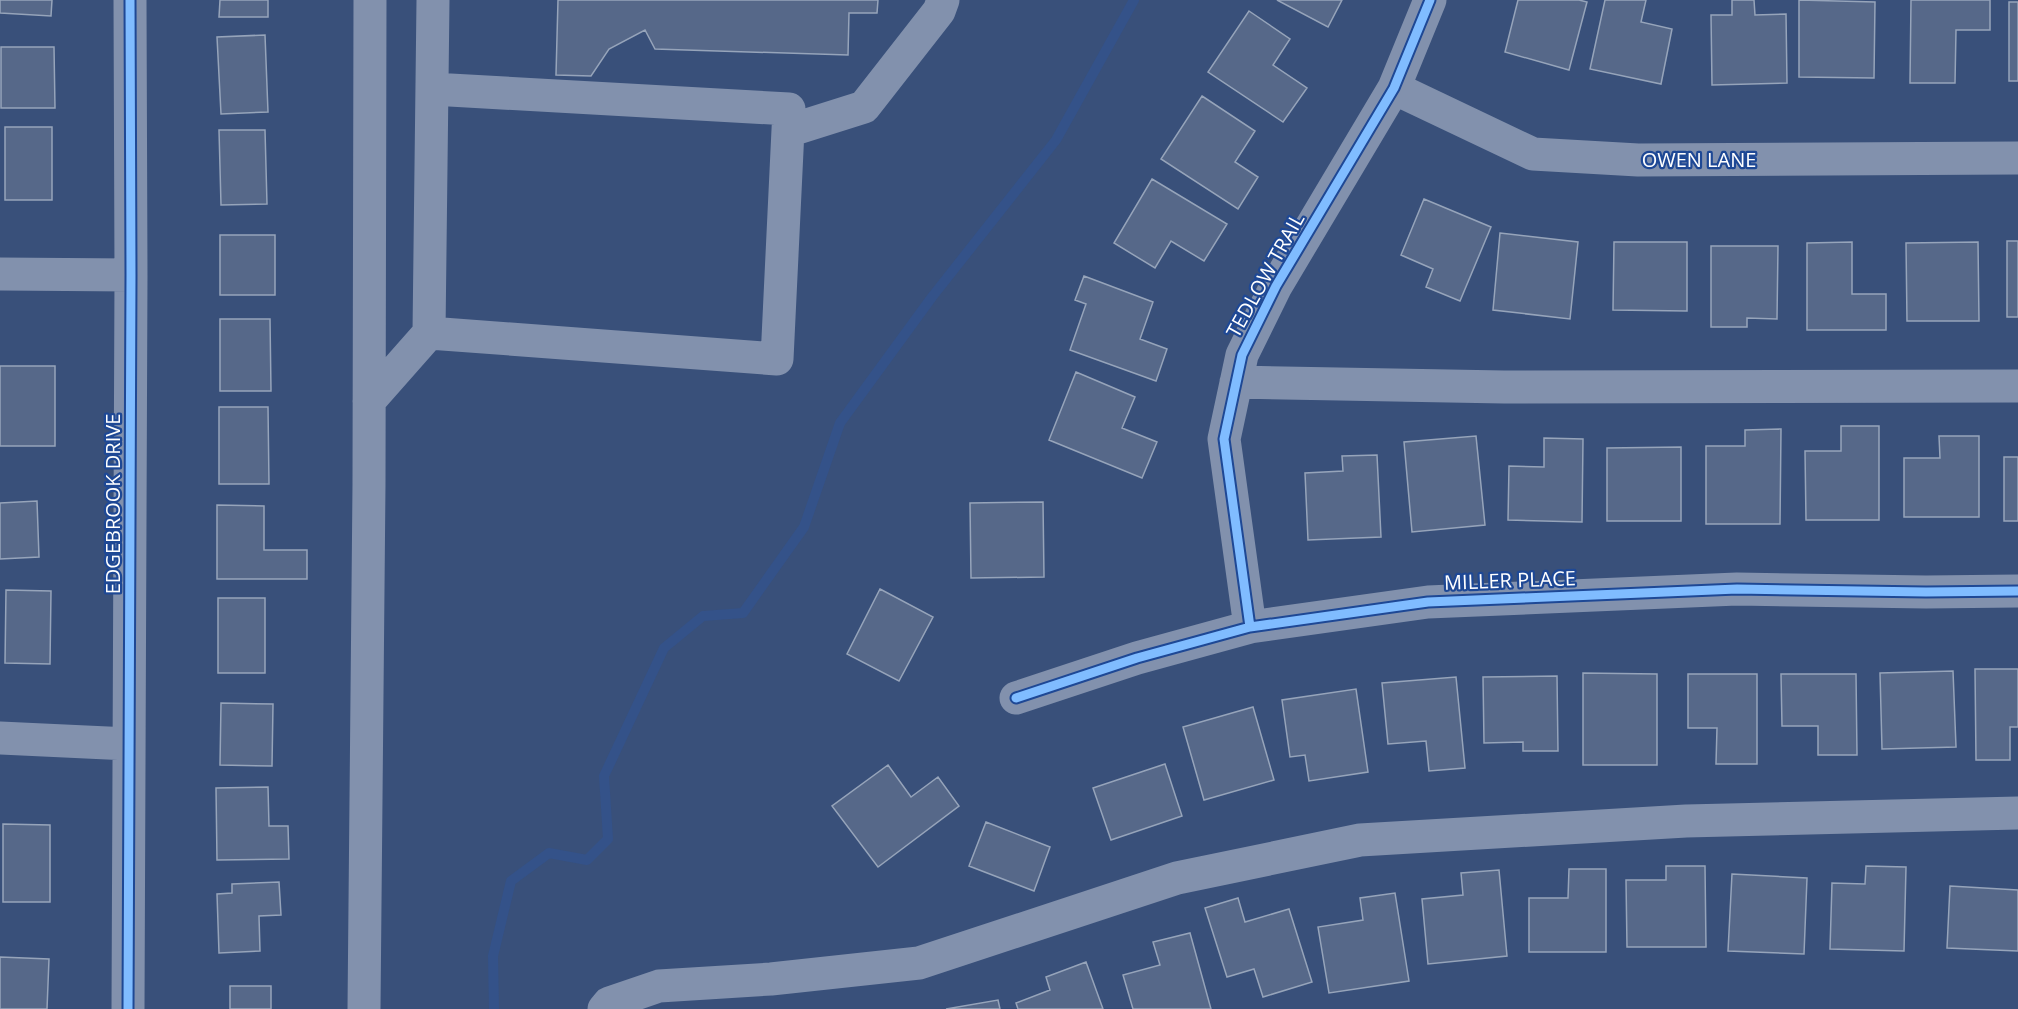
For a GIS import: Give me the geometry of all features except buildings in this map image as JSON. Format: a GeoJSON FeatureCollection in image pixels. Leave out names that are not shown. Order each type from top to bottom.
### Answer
{"type":"FeatureCollection","features":[{"type":"Feature","properties":{"kind":"street","name":"EDGEBROOK DRIVE"},"geometry":{"type":"LineString","coordinates":[[128,1009],[131,274],[129,0]]}},
{"type":"Feature","properties":{"kind":"street"},"geometry":{"type":"LineString","coordinates":[[364,1009],[370,0]]}},
{"type":"Feature","properties":{"kind":"street"},"geometry":{"type":"LineString","coordinates":[[369,401],[429,333],[433,0]]}},
{"type":"Feature","properties":{"kind":"street"},"geometry":{"type":"LineString","coordinates":[[788,131],[864,107],[939,11],[943,0]]}},
{"type":"Feature","properties":{"kind":"street","name":"TEDLOW TRAIL"},"geometry":{"type":"LineString","coordinates":[[1250,627],[1224,439],[1242,355],[1276,286],[1394,88],[1430,0]]}},
{"type":"Feature","properties":{"kind":"street","name":"OWEN LANE"},"geometry":{"type":"LineString","coordinates":[[1394,88],[1533,154],[1638,160],[2018,158]]}},
{"type":"Feature","properties":{"kind":"street"},"geometry":{"type":"LineString","coordinates":[[429,333],[777,359],[789,109],[432,89]]}},
{"type":"Feature","properties":{"kind":"street"},"geometry":{"type":"LineString","coordinates":[[0,274],[131,274]]}},
{"type":"Feature","properties":{"kind":"street"},"geometry":{"type":"LineString","coordinates":[[1236,382],[1504,387],[2018,386]]}},
{"type":"Feature","properties":{"kind":"street","name":"MILLER PLACE"},"geometry":{"type":"LineString","coordinates":[[1016,698],[1137,658],[1250,627],[1428,602],[1737,589],[2018,591]]}},
{"type":"Feature","properties":{"kind":"street"},"geometry":{"type":"LineString","coordinates":[[0,738],[129,744]]}},
{"type":"Feature","properties":{"kind":"street"},"geometry":{"type":"LineString","coordinates":[[604,1009],[609,1003],[659,986],[771,979],[919,963],[1177,878],[1360,840],[1686,821],[2018,813]]}},
{"type":"Feature","properties":{"kind":"waterway"},"geometry":{"type":"LineString","coordinates":[[494,1009],[493,956],[511,881],[549,853],[587,860],[608,839],[604,776],[664,648],[703,616],[743,613],[804,527],[840,423],[932,297],[1056,140],[1134,0]]}},
{"type":"Feature","properties":{"kind":"cycle path"},"geometry":{"type":"LineString","coordinates":[[128,1009],[130,0]]}},
{"type":"Feature","properties":{"kind":"cycle path"},"geometry":{"type":"LineString","coordinates":[[1250,627],[1224,439],[1242,355],[1276,286],[1394,88],[1430,0]]}},
{"type":"Feature","properties":{"kind":"cycle path"},"geometry":{"type":"LineString","coordinates":[[1016,698],[1137,658],[1250,627],[1428,602],[1737,589],[2018,591]]}}]}
